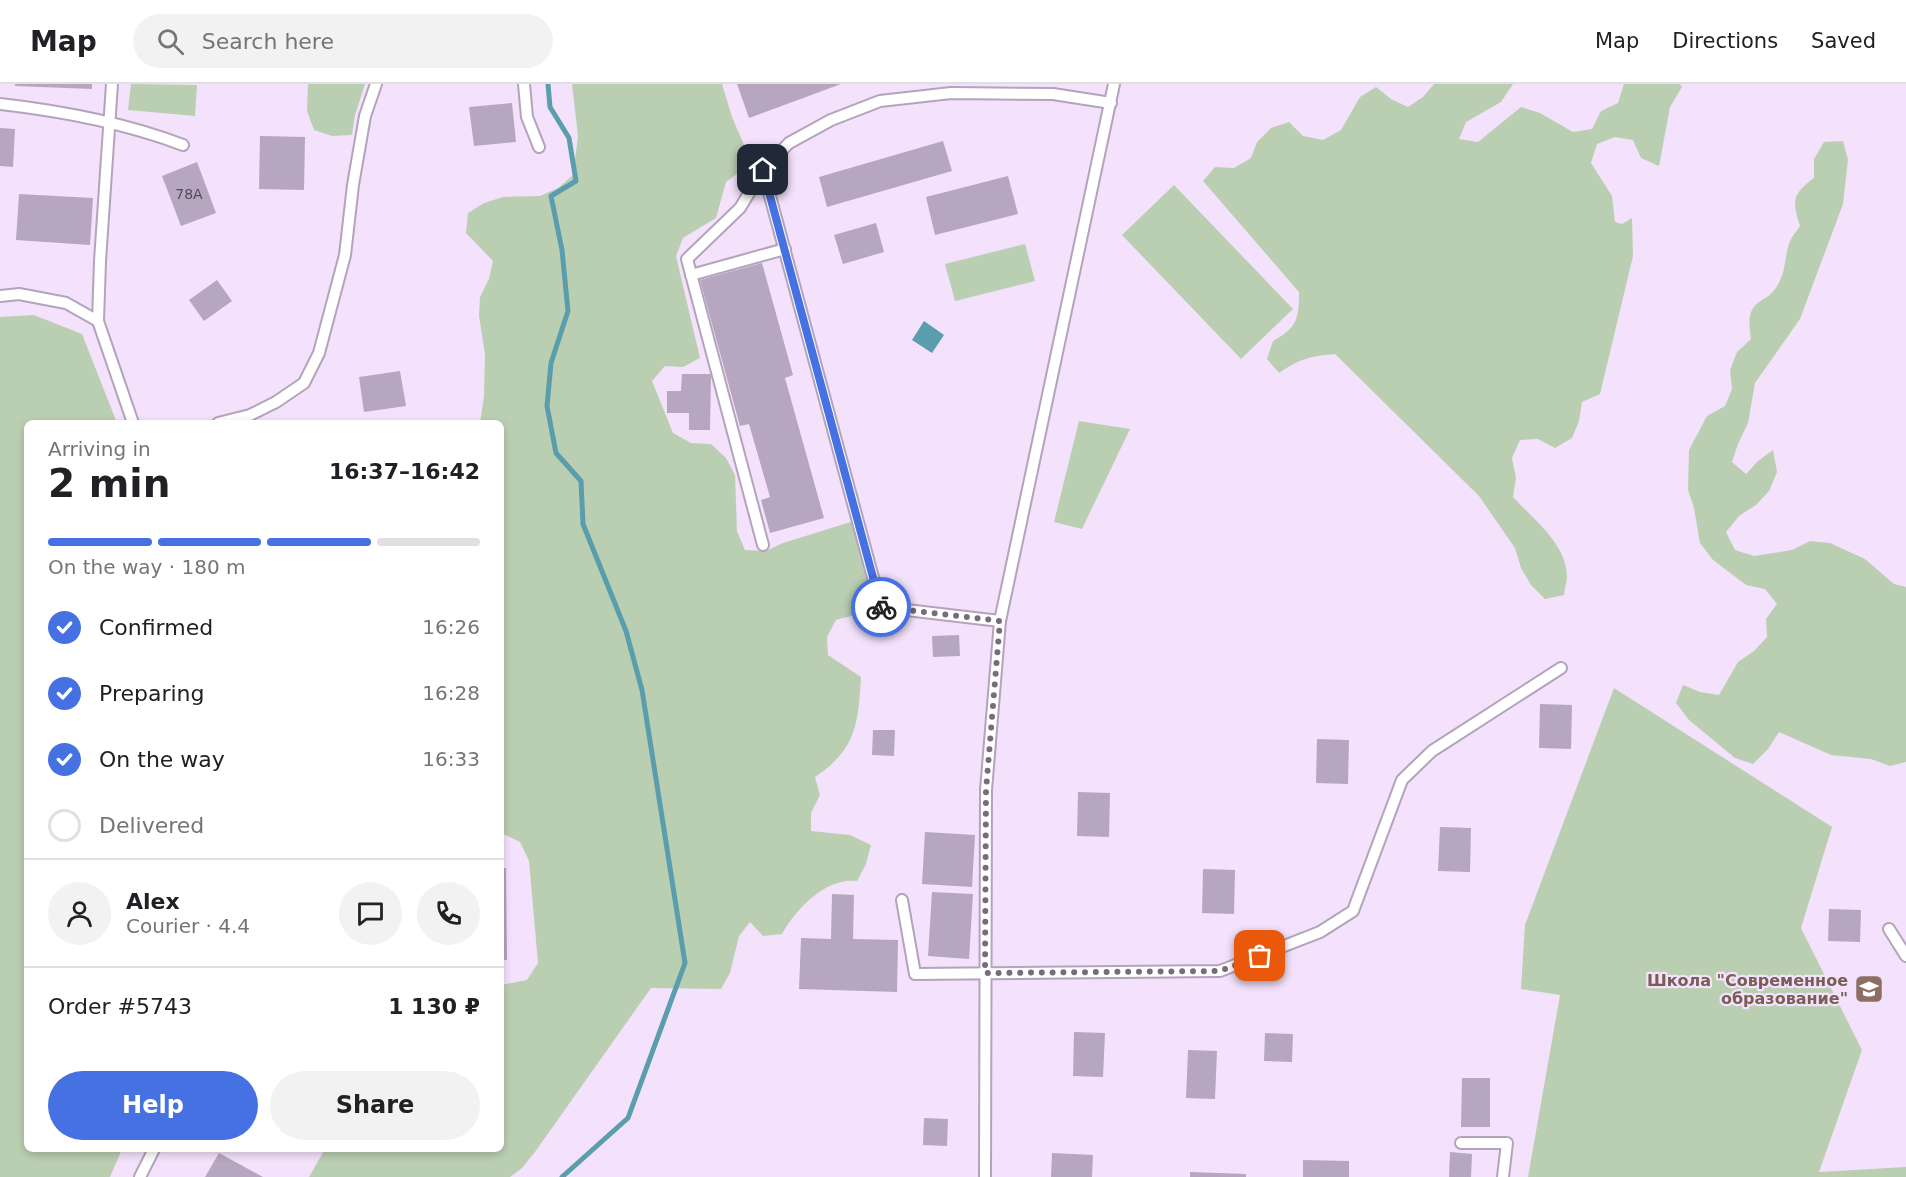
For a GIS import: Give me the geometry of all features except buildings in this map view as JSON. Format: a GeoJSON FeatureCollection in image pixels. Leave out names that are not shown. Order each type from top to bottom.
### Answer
{"type":"FeatureCollection","features":[{"type":"Feature","properties":{"kind":"lane"},"geometry":{"type":"LineString","coordinates":[[112,84],[98,321],[132,420]]}},
{"type":"Feature","properties":{"kind":"lane"},"geometry":{"type":"LineString","coordinates":[[232,420],[250,416],[304,383],[320,353],[345,255],[352,185],[365,116],[376,84]]}},
{"type":"Feature","properties":{"kind":"lane"},"geometry":{"type":"LineString","coordinates":[[524,84],[527,117],[539,147]]}},
{"type":"Feature","properties":{"kind":"lane"},"geometry":{"type":"LineString","coordinates":[[985,1177],[986,790],[1000,621],[1114,84]]}},
{"type":"Feature","properties":{"kind":"lane"},"geometry":{"type":"LineString","coordinates":[[763,545],[687,259],[740,208],[763,170],[789,143],[831,120],[880,101],[951,93],[1053,94],[1111,103]]}},
{"type":"Feature","properties":{"kind":"lane"},"geometry":{"type":"LineString","coordinates":[[0,105],[43,109],[108,123],[183,145]]}},
{"type":"Feature","properties":{"kind":"lane"},"geometry":{"type":"LineString","coordinates":[[763,170],[881,607],[1000,621]]}},
{"type":"Feature","properties":{"kind":"lane"},"geometry":{"type":"LineString","coordinates":[[691,275],[785,249]]}},
{"type":"Feature","properties":{"kind":"lane"},"geometry":{"type":"LineString","coordinates":[[0,296],[19,294],[66,303],[98,321]]}},
{"type":"Feature","properties":{"kind":"lane"},"geometry":{"type":"LineString","coordinates":[[902,900],[915,974],[1220,971],[1320,932],[1353,911],[1402,780],[1432,751],[1561,668]]}},
{"type":"Feature","properties":{"kind":"lane"},"geometry":{"type":"LineString","coordinates":[[1889,929],[1906,956]]}},
{"type":"Feature","properties":{"kind":"lane"},"geometry":{"type":"LineString","coordinates":[[1461,1143],[1507,1143],[1503,1177]]}},
{"type":"Feature","properties":{"kind":"lane"},"geometry":{"type":"LineString","coordinates":[[140,1177],[152,1152]]}},
{"type":"Feature","properties":{"kind":"green space"},"geometry":{"type":"Polygon","coordinates":[[[131,84],[197,85],[195,116],[128,110],[131,84]]]}},
{"type":"Feature","properties":{"kind":"green space"},"geometry":{"type":"Polygon","coordinates":[[[308,84],[365,84],[355,115],[352,135],[332,136],[314,130],[307,111],[308,84]]]}},
{"type":"Feature","properties":{"kind":"green space"},"geometry":{"type":"Polygon","coordinates":[[[572,84],[722,84],[732,117],[748,154],[741,171],[726,182],[716,218],[683,238],[676,256],[700,358],[683,367],[665,366],[652,381],[673,433],[691,443],[711,444],[726,458],[735,475],[737,531],[745,550],[766,551],[783,543],[854,521],[868,571],[868,596],[863,607],[854,615],[836,620],[827,637],[828,655],[861,677],[858,708],[853,734],[847,745],[829,767],[815,777],[820,795],[811,813],[811,831],[850,835],[871,845],[866,864],[857,881],[834,884],[813,897],[796,914],[782,934],[763,936],[750,922],[739,936],[730,973],[721,989],[651,988],[535,1152],[522,1168],[510,1177],[309,1177],[323,1152],[504,1152],[504,984],[527,980],[538,963],[529,861],[520,842],[504,834],[504,420],[480,420],[484,396],[485,354],[479,316],[480,297],[489,279],[493,261],[466,233],[468,213],[484,203],[503,197],[540,196],[558,188],[573,175],[578,136],[572,84]]]}},
{"type":"Feature","properties":{"kind":"green space"},"geometry":{"type":"Polygon","coordinates":[[[1434,84],[1513,84],[1501,102],[1466,122],[1459,139],[1478,142],[1521,107],[1540,113],[1573,132],[1592,129],[1601,111],[1618,103],[1624,84],[1680,84],[1682,87],[1670,107],[1659,166],[1641,158],[1633,140],[1615,137],[1597,144],[1591,163],[1612,196],[1615,222],[1622,224],[1632,218],[1633,256],[1600,394],[1582,402],[1579,421],[1572,438],[1555,448],[1538,439],[1520,440],[1512,458],[1516,478],[1513,497],[1547,533],[1561,554],[1566,565],[1567,577],[1564,595],[1545,599],[1531,585],[1521,568],[1515,548],[1479,496],[1335,354],[1306,359],[1279,373],[1267,359],[1273,341],[1292,327],[1295,322],[1299,292],[1203,181],[1215,167],[1234,168],[1251,158],[1257,142],[1271,128],[1289,122],[1303,136],[1323,140],[1341,130],[1360,97],[1376,87],[1391,99],[1408,107],[1423,97],[1434,84]]]}},
{"type":"Feature","properties":{"kind":"green space"},"geometry":{"type":"Polygon","coordinates":[[[1843,141],[1848,160],[1843,204],[1800,319],[1755,383],[1748,423],[1732,462],[1746,474],[1773,450],[1777,472],[1769,491],[1756,505],[1739,516],[1726,532],[1735,550],[1754,556],[1792,550],[1810,541],[1830,543],[1865,559],[1894,584],[1906,587],[1906,762],[1890,766],[1871,759],[1831,755],[1779,732],[1768,749],[1753,764],[1735,758],[1689,720],[1676,703],[1683,685],[1700,692],[1719,695],[1738,662],[1754,651],[1767,637],[1766,619],[1777,604],[1765,589],[1746,585],[1713,560],[1700,543],[1694,508],[1688,490],[1689,450],[1707,416],[1725,406],[1732,389],[1730,370],[1737,352],[1751,339],[1750,324],[1754,307],[1776,288],[1781,278],[1790,241],[1800,226],[1796,199],[1801,189],[1814,178],[1814,159],[1824,142],[1843,141]]]}},
{"type":"Feature","properties":{"kind":"green space"},"geometry":{"type":"Polygon","coordinates":[[[1174,185],[1293,309],[1241,359],[1122,235],[1174,185]]]}},
{"type":"Feature","properties":{"kind":"green space"},"geometry":{"type":"Polygon","coordinates":[[[1025,244],[1035,281],[955,301],[945,264],[1025,244]]]}},
{"type":"Feature","properties":{"kind":"green space"},"geometry":{"type":"Polygon","coordinates":[[[34,315],[82,334],[116,420],[24,420],[24,1152],[121,1152],[110,1177],[0,1177],[0,317],[34,315]]]}},
{"type":"Feature","properties":{"kind":"green space"},"geometry":{"type":"Polygon","coordinates":[[[1079,421],[1130,429],[1082,529],[1054,522],[1079,421]]]}},
{"type":"Feature","properties":{"kind":"green space"},"geometry":{"type":"Polygon","coordinates":[[[1614,688],[1832,827],[1801,928],[1862,1050],[1819,1172],[1906,1167],[1906,1177],[1528,1177],[1560,995],[1521,989],[1525,925],[1614,688]]]}},
{"type":"Feature","properties":{"kind":"water"},"geometry":{"type":"Polygon","coordinates":[[[924,321],[944,335],[932,353],[912,340],[924,321]]]}},
{"type":"Feature","properties":{"kind":"waterway"},"geometry":{"type":"LineString","coordinates":[[548,84],[550,107],[569,138],[576,181],[551,196],[562,250],[568,311],[551,363],[547,406],[556,453],[581,481],[583,524],[626,631],[642,690],[685,963],[628,1118],[562,1177]]}},
{"type":"Feature","properties":{"kind":"way so far"},"geometry":{"type":"LineString","coordinates":[[881,607],[1000,621],[986,790],[985,973],[1220,971],[1260,956]]}},
{"type":"Feature","properties":{"kind":"place","name":"Школа \"Современное образование\""},"geometry":{"type":"Point","coordinates":[1869,989]}},
{"type":"Feature","properties":{"kind":"route"},"geometry":{"type":"LineString","coordinates":[[763,170],[881,607]]}}]}
